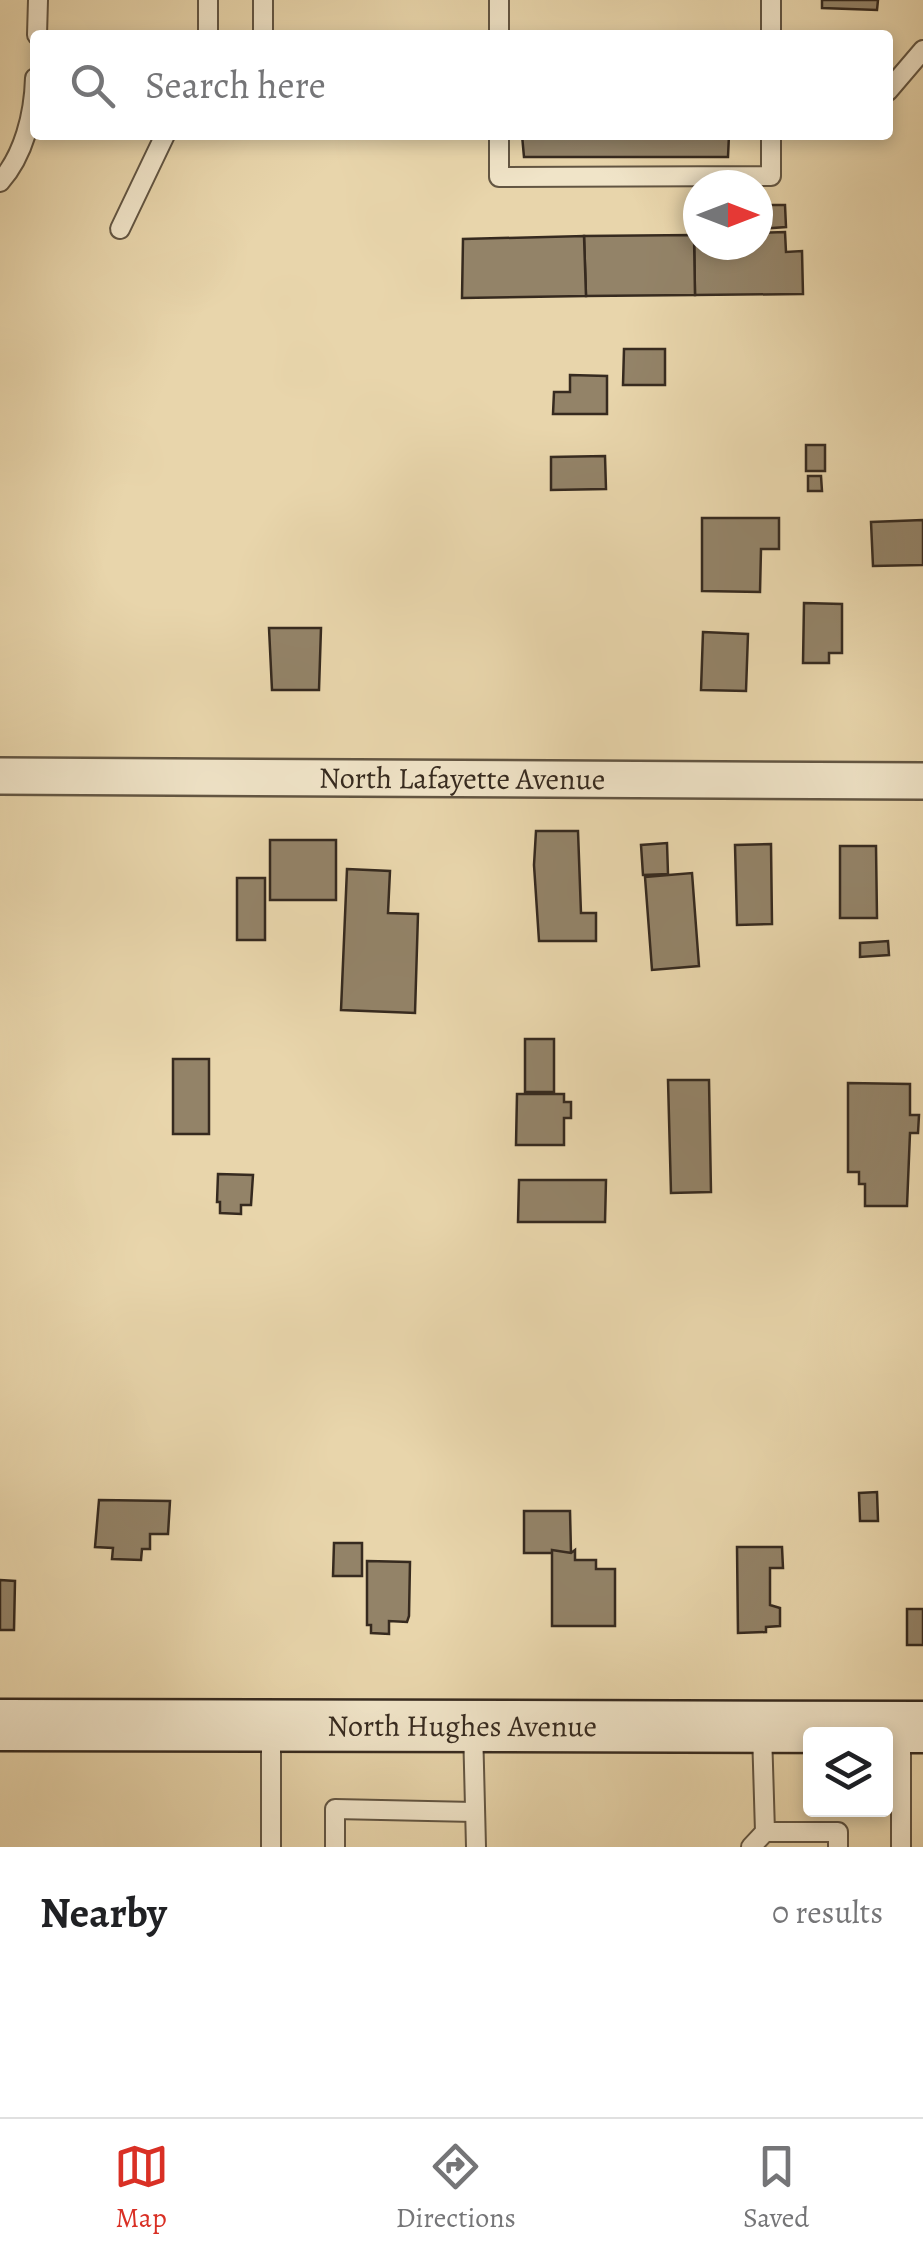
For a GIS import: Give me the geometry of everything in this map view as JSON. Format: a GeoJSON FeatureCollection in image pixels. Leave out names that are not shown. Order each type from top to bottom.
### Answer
{"type":"FeatureCollection","features":[{"type":"Feature","properties":{"kind":"street","name":"North Lafayette Avenue"},"geometry":{"type":"LineString","coordinates":[[0,776],[923,781]]}},
{"type":"Feature","properties":{"kind":"street","name":"North Hughes Avenue"},"geometry":{"type":"LineString","coordinates":[[0,1725],[912,1727]]}},
{"type":"Feature","properties":{"kind":"lane"},"geometry":{"type":"LineString","coordinates":[[36,30],[38,0]]}},
{"type":"Feature","properties":{"kind":"lane"},"geometry":{"type":"LineString","coordinates":[[208,0],[208,30]]}},
{"type":"Feature","properties":{"kind":"lane"},"geometry":{"type":"LineString","coordinates":[[263,0],[263,30]]}},
{"type":"Feature","properties":{"kind":"lane"},"geometry":{"type":"LineString","coordinates":[[499,0],[499,30]]}},
{"type":"Feature","properties":{"kind":"lane"},"geometry":{"type":"LineString","coordinates":[[771,0],[771,30]]}},
{"type":"Feature","properties":{"kind":"lane"},"geometry":{"type":"LineString","coordinates":[[893,85],[923,50]]}},
{"type":"Feature","properties":{"kind":"lane"},"geometry":{"type":"LineString","coordinates":[[0,182],[10,171],[30,122]]}},
{"type":"Feature","properties":{"kind":"lane"},"geometry":{"type":"LineString","coordinates":[[120,229],[163,140]]}},
{"type":"Feature","properties":{"kind":"lane"},"geometry":{"type":"LineString","coordinates":[[499,140],[499,176],[771,176],[771,140]]}},
{"type":"Feature","properties":{"kind":"lane"},"geometry":{"type":"LineString","coordinates":[[271,1847],[272,1726]]}},
{"type":"Feature","properties":{"kind":"lane"},"geometry":{"type":"LineString","coordinates":[[473,1726],[476,1847]]}},
{"type":"Feature","properties":{"kind":"lane"},"geometry":{"type":"LineString","coordinates":[[751,1847],[765,1832],[762,1726]]}},
{"type":"Feature","properties":{"kind":"lane"},"geometry":{"type":"LineString","coordinates":[[901,1847],[912,1727]]}},
{"type":"Feature","properties":{"kind":"lane"},"geometry":{"type":"LineString","coordinates":[[335,1847],[335,1808],[474,1812]]}},
{"type":"Feature","properties":{"kind":"lane"},"geometry":{"type":"LineString","coordinates":[[765,1832],[838,1832],[838,1847]]}},
{"type":"Feature","properties":{"kind":"building"},"geometry":{"type":"Polygon","coordinates":[[[822,0],[878,0],[877,10],[822,8],[822,0]]]}},
{"type":"Feature","properties":{"kind":"building"},"geometry":{"type":"Polygon","coordinates":[[[522,140],[729,140],[728,157],[524,157],[522,140]]]}},
{"type":"Feature","properties":{"kind":"building"},"geometry":{"type":"Polygon","coordinates":[[[773,205],[785,205],[786,227],[773,228],[773,205]]]}},
{"type":"Feature","properties":{"kind":"building"},"geometry":{"type":"Polygon","coordinates":[[[773,232],[785,232],[786,252],[802,251],[803,294],[695,295],[694,260],[773,260],[773,232]]]}},
{"type":"Feature","properties":{"kind":"building"},"geometry":{"type":"Polygon","coordinates":[[[683,235],[683,260],[694,260],[695,295],[586,296],[584,236],[683,235]]]}},
{"type":"Feature","properties":{"kind":"building"},"geometry":{"type":"Polygon","coordinates":[[[584,236],[586,296],[462,298],[463,239],[584,236]]]}},
{"type":"Feature","properties":{"kind":"building"},"geometry":{"type":"Polygon","coordinates":[[[624,349],[665,349],[665,385],[623,385],[624,349]]]}},
{"type":"Feature","properties":{"kind":"building"},"geometry":{"type":"Polygon","coordinates":[[[570,375],[607,376],[607,414],[553,414],[554,392],[570,392],[570,375]]]}},
{"type":"Feature","properties":{"kind":"building"},"geometry":{"type":"Polygon","coordinates":[[[806,445],[825,445],[825,471],[806,471],[806,445]]]}},
{"type":"Feature","properties":{"kind":"building"},"geometry":{"type":"Polygon","coordinates":[[[605,456],[606,489],[551,490],[551,457],[605,456]]]}},
{"type":"Feature","properties":{"kind":"building"},"geometry":{"type":"Polygon","coordinates":[[[808,476],[821,476],[822,491],[808,491],[808,476]]]}},
{"type":"Feature","properties":{"kind":"building"},"geometry":{"type":"Polygon","coordinates":[[[702,518],[779,518],[779,549],[761,549],[760,592],[702,591],[702,518]]]}},
{"type":"Feature","properties":{"kind":"building"},"geometry":{"type":"Polygon","coordinates":[[[923,520],[923,565],[873,566],[871,522],[923,520]]]}},
{"type":"Feature","properties":{"kind":"building"},"geometry":{"type":"Polygon","coordinates":[[[804,603],[842,604],[842,653],[829,653],[829,663],[803,663],[804,603]]]}},
{"type":"Feature","properties":{"kind":"building"},"geometry":{"type":"Polygon","coordinates":[[[269,628],[321,628],[319,690],[272,690],[269,628]]]}},
{"type":"Feature","properties":{"kind":"building"},"geometry":{"type":"Polygon","coordinates":[[[703,632],[748,634],[746,691],[701,690],[703,632]]]}},
{"type":"Feature","properties":{"kind":"building"},"geometry":{"type":"Polygon","coordinates":[[[536,831],[578,831],[581,913],[596,913],[596,941],[539,941],[536,831]]]}},
{"type":"Feature","properties":{"kind":"building"},"geometry":{"type":"Polygon","coordinates":[[[270,840],[336,840],[336,900],[270,900],[270,840]]]}},
{"type":"Feature","properties":{"kind":"building"},"geometry":{"type":"Polygon","coordinates":[[[667,843],[668,874],[643,875],[641,845],[667,843]]]}},
{"type":"Feature","properties":{"kind":"building"},"geometry":{"type":"Polygon","coordinates":[[[771,844],[772,924],[737,925],[735,845],[771,844]]]}},
{"type":"Feature","properties":{"kind":"building"},"geometry":{"type":"Polygon","coordinates":[[[840,846],[876,846],[877,918],[840,918],[840,846]]]}},
{"type":"Feature","properties":{"kind":"building"},"geometry":{"type":"Polygon","coordinates":[[[347,869],[390,871],[388,913],[418,914],[415,1013],[341,1010],[347,869]]]}},
{"type":"Feature","properties":{"kind":"building"},"geometry":{"type":"Polygon","coordinates":[[[692,873],[699,966],[652,970],[645,877],[692,873]]]}},
{"type":"Feature","properties":{"kind":"building"},"geometry":{"type":"Polygon","coordinates":[[[237,878],[265,878],[265,940],[237,940],[237,878]]]}},
{"type":"Feature","properties":{"kind":"building"},"geometry":{"type":"Polygon","coordinates":[[[888,941],[889,955],[860,957],[860,943],[888,941]]]}},
{"type":"Feature","properties":{"kind":"building"},"geometry":{"type":"Polygon","coordinates":[[[525,1039],[554,1039],[554,1092],[525,1092],[525,1039]]]}},
{"type":"Feature","properties":{"kind":"building"},"geometry":{"type":"Polygon","coordinates":[[[173,1059],[209,1059],[209,1134],[173,1134],[173,1059]]]}},
{"type":"Feature","properties":{"kind":"building"},"geometry":{"type":"Polygon","coordinates":[[[668,1080],[709,1080],[711,1192],[671,1193],[668,1080]]]}},
{"type":"Feature","properties":{"kind":"building"},"geometry":{"type":"Polygon","coordinates":[[[848,1083],[910,1084],[910,1115],[919,1115],[918,1133],[910,1133],[907,1206],[865,1206],[865,1184],[859,1184],[859,1172],[848,1172],[848,1083]]]}},
{"type":"Feature","properties":{"kind":"building"},"geometry":{"type":"Polygon","coordinates":[[[517,1094],[564,1094],[564,1102],[571,1102],[571,1118],[564,1118],[564,1145],[516,1145],[517,1094]]]}},
{"type":"Feature","properties":{"kind":"building"},"geometry":{"type":"Polygon","coordinates":[[[218,1174],[253,1175],[251,1205],[241,1205],[241,1214],[220,1213],[218,1174]]]}},
{"type":"Feature","properties":{"kind":"building"},"geometry":{"type":"Polygon","coordinates":[[[519,1180],[606,1180],[605,1222],[518,1222],[519,1180]]]}},
{"type":"Feature","properties":{"kind":"building"},"geometry":{"type":"Polygon","coordinates":[[[877,1492],[878,1521],[860,1521],[859,1493],[877,1492]]]}},
{"type":"Feature","properties":{"kind":"building"},"geometry":{"type":"Polygon","coordinates":[[[99,1500],[170,1501],[168,1534],[150,1534],[150,1549],[142,1549],[141,1560],[112,1559],[113,1548],[95,1547],[99,1500]]]}},
{"type":"Feature","properties":{"kind":"building"},"geometry":{"type":"Polygon","coordinates":[[[524,1511],[570,1511],[571,1553],[524,1553],[524,1511]]]}},
{"type":"Feature","properties":{"kind":"building"},"geometry":{"type":"Polygon","coordinates":[[[334,1543],[362,1543],[362,1576],[333,1576],[334,1543]]]}},
{"type":"Feature","properties":{"kind":"building"},"geometry":{"type":"Polygon","coordinates":[[[737,1547],[782,1547],[783,1568],[770,1568],[770,1605],[780,1608],[780,1626],[766,1627],[766,1632],[738,1633],[737,1547]]]}},
{"type":"Feature","properties":{"kind":"building"},"geometry":{"type":"Polygon","coordinates":[[[552,1550],[575,1550],[575,1560],[596,1560],[596,1569],[615,1569],[615,1626],[552,1626],[552,1550]]]}},
{"type":"Feature","properties":{"kind":"building"},"geometry":{"type":"Polygon","coordinates":[[[367,1561],[410,1562],[409,1616],[407,1622],[389,1621],[389,1634],[371,1633],[371,1625],[367,1625],[367,1561]]]}},
{"type":"Feature","properties":{"kind":"building"},"geometry":{"type":"Polygon","coordinates":[[[0,1580],[15,1581],[14,1630],[0,1630],[0,1580]]]}},
{"type":"Feature","properties":{"kind":"building"},"geometry":{"type":"Polygon","coordinates":[[[907,1609],[923,1609],[923,1645],[907,1645],[907,1609]]]}}]}
